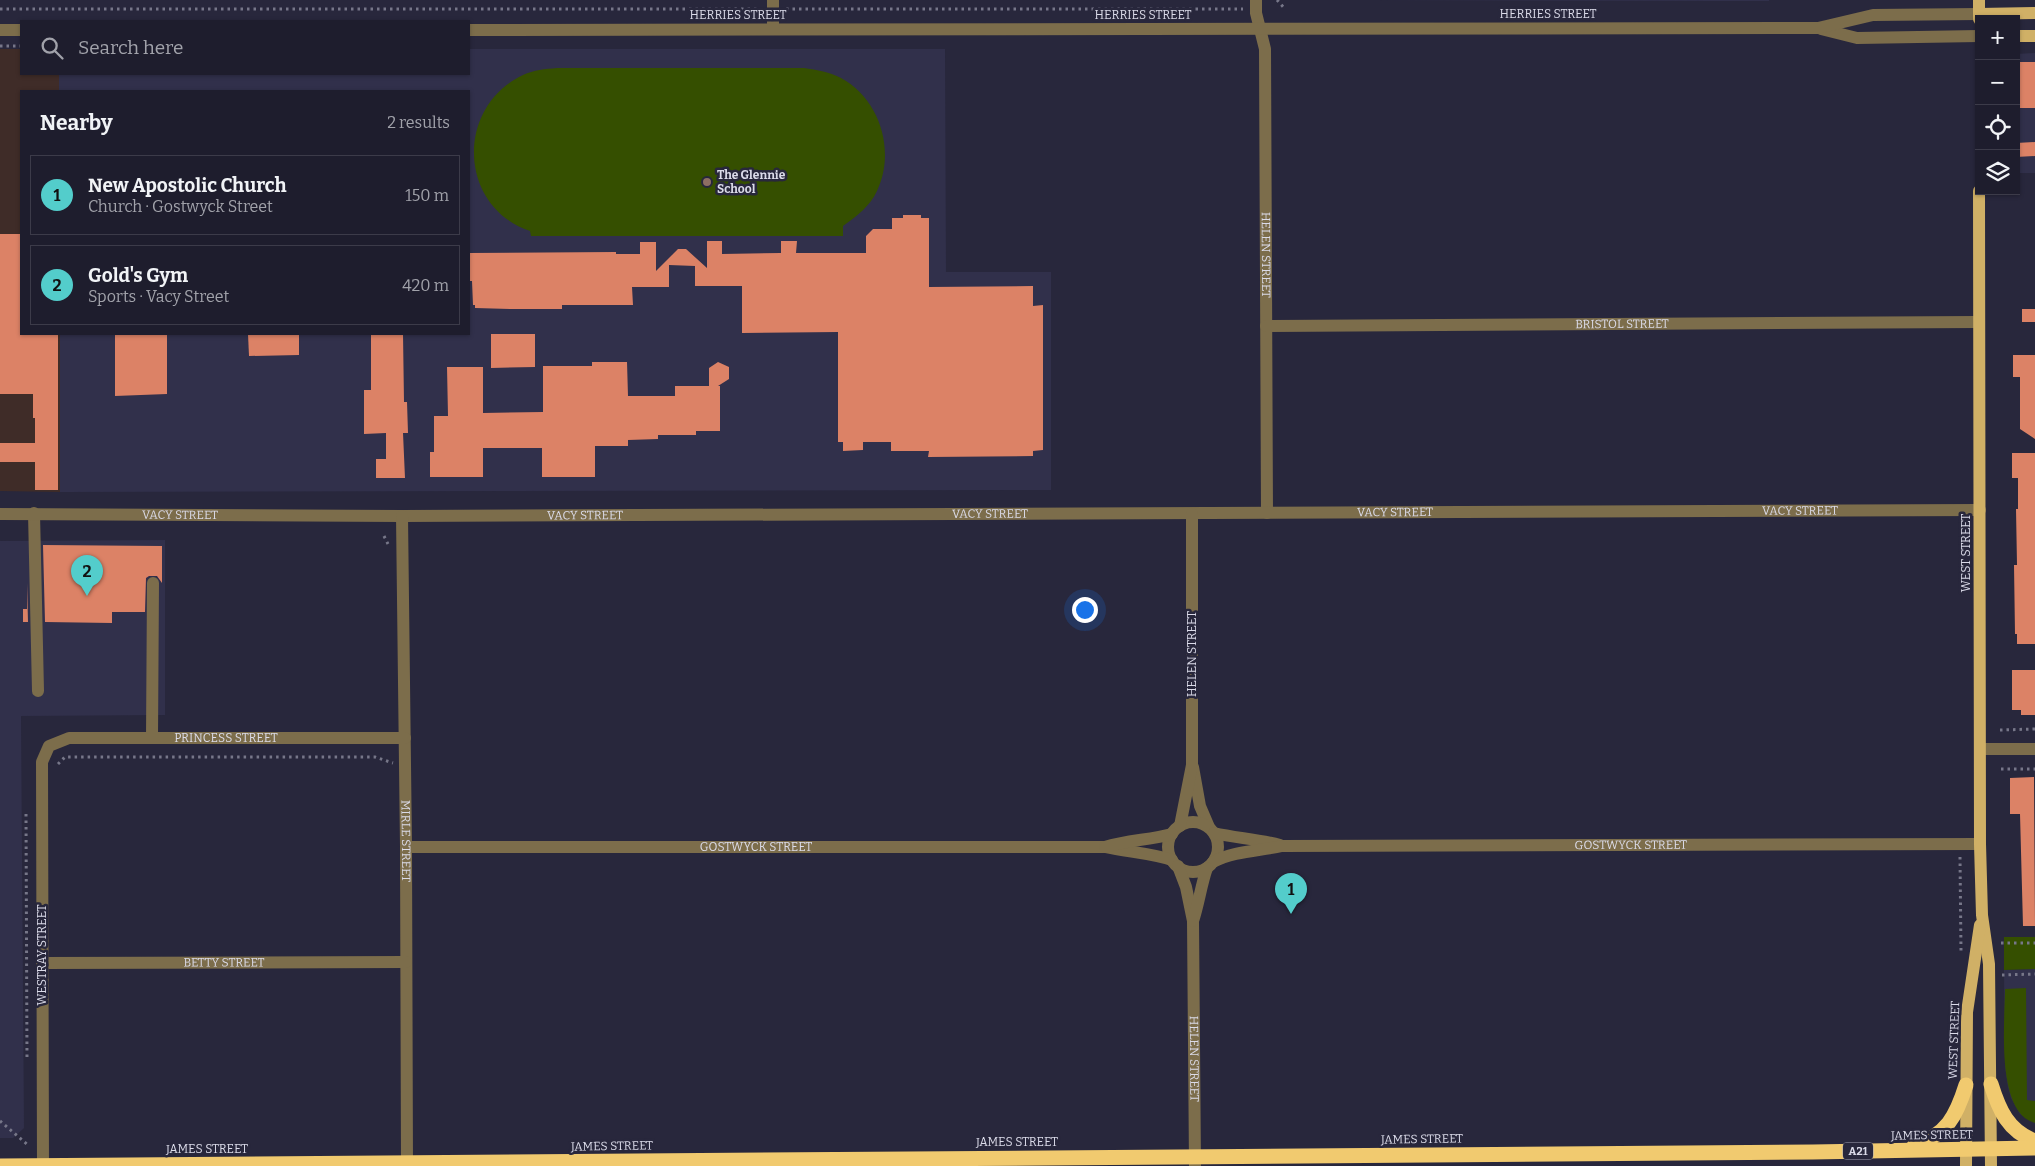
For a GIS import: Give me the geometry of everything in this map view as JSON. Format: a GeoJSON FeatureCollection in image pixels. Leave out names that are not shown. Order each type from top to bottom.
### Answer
{"type":"FeatureCollection","features":[{"type":"Feature","properties":{"kind":"highway"},"geometry":{"type":"LineString","coordinates":[[1991,1084],[2005,1120],[2012,1128],[2035,1141]]}},
{"type":"Feature","properties":{"kind":"highway"},"geometry":{"type":"LineString","coordinates":[[1903,1150],[1929,1141],[1946,1128],[1959,1108],[1966,1085]]}},
{"type":"Feature","properties":{"kind":"highway","name":"JAMES STREET"},"geometry":{"type":"LineString","coordinates":[[0,1166],[1195,1161],[2035,1148]]}},
{"type":"Feature","properties":{"kind":"main road"},"geometry":{"type":"LineString","coordinates":[[1979,0],[1979,15]]}},
{"type":"Feature","properties":{"kind":"main road","name":"HERRIES STREET"},"geometry":{"type":"LineString","coordinates":[[1998,15],[2035,13]]}},
{"type":"Feature","properties":{"kind":"main road"},"geometry":{"type":"LineString","coordinates":[[2020,36],[2035,36]]}},
{"type":"Feature","properties":{"kind":"main road","name":"WEST STREET"},"geometry":{"type":"LineString","coordinates":[[1979,195],[1980,844],[1982,915],[1989,964],[1991,1166]]}},
{"type":"Feature","properties":{"kind":"main road","name":"WEST STREET"},"geometry":{"type":"LineString","coordinates":[[1966,1166],[1967,1012],[1982,915]]}},
{"type":"Feature","properties":{"kind":"street"},"geometry":{"type":"LineString","coordinates":[[773,29],[777,4]]}},
{"type":"Feature","properties":{"kind":"street","name":"HELEN STREET"},"geometry":{"type":"LineString","coordinates":[[1256,4],[1265,49],[1267,512]]}},
{"type":"Feature","properties":{"kind":"street","name":"HERRIES STREET"},"geometry":{"type":"LineString","coordinates":[[470,30],[1818,28],[1873,15],[1975,16]]}},
{"type":"Feature","properties":{"kind":"street","name":"HERRIES STREET"},"geometry":{"type":"LineString","coordinates":[[1818,28],[1857,38],[1975,36]]}},
{"type":"Feature","properties":{"kind":"street"},"geometry":{"type":"LineString","coordinates":[[0,30],[20,30]]}},
{"type":"Feature","properties":{"kind":"street","name":"BRISTOL STREET"},"geometry":{"type":"LineString","coordinates":[[1266,326],[1978,322]]}},
{"type":"Feature","properties":{"kind":"street","name":"VACY STREET"},"geometry":{"type":"LineString","coordinates":[[0,514],[402,516],[1980,510]]}},
{"type":"Feature","properties":{"kind":"street"},"geometry":{"type":"LineString","coordinates":[[34,513],[38,691]]}},
{"type":"Feature","properties":{"kind":"street","name":"HELEN STREET"},"geometry":{"type":"LineString","coordinates":[[1176,830],[1192,765],[1192,514]]}},
{"type":"Feature","properties":{"kind":"street","name":"MIRLE STREET"},"geometry":{"type":"LineString","coordinates":[[402,516],[407,1164]]}},
{"type":"Feature","properties":{"kind":"street"},"geometry":{"type":"LineString","coordinates":[[152,737],[153,583]]}},
{"type":"Feature","properties":{"kind":"street","name":"PRINCESS STREET"},"geometry":{"type":"LineString","coordinates":[[49,746],[70,738],[405,738]]}},
{"type":"Feature","properties":{"kind":"street","name":"WESTRAY STREET"},"geometry":{"type":"LineString","coordinates":[[43,1166],[42,762],[49,746]]}},
{"type":"Feature","properties":{"kind":"street"},"geometry":{"type":"LineString","coordinates":[[1981,749],[2035,749]]}},
{"type":"Feature","properties":{"kind":"street","name":"HELEN STREET"},"geometry":{"type":"LineString","coordinates":[[1192,765],[1200,806],[1212,830]]}},
{"type":"Feature","properties":{"kind":"street"},"geometry":{"type":"LineString","coordinates":[[1195,822],[1212,830],[1218,848],[1210,865],[1192,872],[1184,870],[1175,863],[1168,845],[1176,830],[1195,822]]}},
{"type":"Feature","properties":{"kind":"street","name":"GOSTWYCK STREET"},"geometry":{"type":"LineString","coordinates":[[1105,847],[1124,841],[1153,838],[1176,830]]}},
{"type":"Feature","properties":{"kind":"street","name":"GOSTWYCK STREET"},"geometry":{"type":"LineString","coordinates":[[1212,830],[1263,840],[1282,846]]}},
{"type":"Feature","properties":{"kind":"street","name":"GOSTWYCK STREET"},"geometry":{"type":"LineString","coordinates":[[1210,865],[1232,854],[1282,846],[1980,844]]}},
{"type":"Feature","properties":{"kind":"street","name":"GOSTWYCK STREET"},"geometry":{"type":"LineString","coordinates":[[406,847],[1105,847],[1124,852],[1153,854],[1175,863]]}},
{"type":"Feature","properties":{"kind":"street","name":"HELEN STREET"},"geometry":{"type":"LineString","coordinates":[[1175,863],[1186,887],[1193,921],[1195,1161]]}},
{"type":"Feature","properties":{"kind":"street","name":"HELEN STREET"},"geometry":{"type":"LineString","coordinates":[[1193,921],[1198,907],[1201,886],[1210,865]]}},
{"type":"Feature","properties":{"kind":"street","name":"BETTY STREET"},"geometry":{"type":"LineString","coordinates":[[42,963],[406,962]]}},
{"type":"Feature","properties":{"kind":"path"},"geometry":{"type":"LineString","coordinates":[[1277,0],[1285,9]]}},
{"type":"Feature","properties":{"kind":"path"},"geometry":{"type":"LineString","coordinates":[[777,4],[1256,4]]}},
{"type":"Feature","properties":{"kind":"path"},"geometry":{"type":"LineString","coordinates":[[0,9],[759,9]]}},
{"type":"Feature","properties":{"kind":"path"},"geometry":{"type":"LineString","coordinates":[[0,46],[20,46]]}},
{"type":"Feature","properties":{"kind":"path"},"geometry":{"type":"LineString","coordinates":[[2000,730],[2035,729]]}},
{"type":"Feature","properties":{"kind":"path"},"geometry":{"type":"LineString","coordinates":[[42,766],[57,764],[65,757],[375,757],[393,763],[405,763]]}},
{"type":"Feature","properties":{"kind":"path"},"geometry":{"type":"LineString","coordinates":[[2001,769],[2035,768]]}},
{"type":"Feature","properties":{"kind":"path"},"geometry":{"type":"LineString","coordinates":[[26,812],[27,1069]]}},
{"type":"Feature","properties":{"kind":"path"},"geometry":{"type":"LineString","coordinates":[[1961,844],[1961,959]]}},
{"type":"Feature","properties":{"kind":"path"},"geometry":{"type":"LineString","coordinates":[[2001,943],[2035,943]]}},
{"type":"Feature","properties":{"kind":"path"},"geometry":{"type":"LineString","coordinates":[[1999,975],[2035,974]]}},
{"type":"Feature","properties":{"kind":"path"},"geometry":{"type":"LineString","coordinates":[[0,1121],[28,1145],[28,1136]]}},
{"type":"Feature","properties":{"kind":"shaded area"},"geometry":{"type":"Polygon","coordinates":[[[1372,0],[1769,0],[1769,1],[1717,1],[1372,0]]]}},
{"type":"Feature","properties":{"kind":"shaded area"},"geometry":{"type":"Polygon","coordinates":[[[0,49],[20,49],[20,75],[59,75],[59,90],[20,90],[20,335],[60,335],[60,492],[0,491],[0,49]]]}},
{"type":"Feature","properties":{"kind":"shaded area","name":"The Glennie School"},"geometry":{"type":"Polygon","coordinates":[[[470,49],[945,49],[946,272],[1051,272],[1051,490],[60,492],[60,335],[470,335],[470,90],[59,90],[59,75],[470,75],[470,49]]]}},
{"type":"Feature","properties":{"kind":"shaded area"},"geometry":{"type":"Polygon","coordinates":[[[2035,53],[2035,173],[2020,173],[2020,54],[2035,53]]]}},
{"type":"Feature","properties":{"kind":"shaded area"},"geometry":{"type":"Polygon","coordinates":[[[165,540],[165,715],[21,716],[24,1128],[13,1138],[0,1138],[0,541],[165,540]]]}},
{"type":"Feature","properties":{"kind":"shaded area"},"geometry":{"type":"Polygon","coordinates":[[[2035,969],[2035,1123],[2020,1114],[2011,1098],[2008,1087],[2005,1066],[2004,970],[2035,969]]]}},
{"type":"Feature","properties":{"kind":"green space"},"geometry":{"type":"Polygon","coordinates":[[[557,68],[804,68],[832,74],[855,87],[875,112],[881,127],[884,143],[883,176],[877,191],[867,206],[843,226],[843,236],[531,236],[530,231],[506,219],[489,201],[478,180],[474,156],[476,132],[485,110],[501,90],[527,73],[557,68]]]}},
{"type":"Feature","properties":{"kind":"green space"},"geometry":{"type":"Polygon","coordinates":[[[2004,937],[2035,937],[2035,969],[2004,970],[2004,937]]]}},
{"type":"Feature","properties":{"kind":"green space"},"geometry":{"type":"Polygon","coordinates":[[[2026,988],[2027,1100],[2035,1101],[2035,1123],[2022,1116],[2013,1102],[2005,1064],[2005,989],[2026,988]]]}},
{"type":"Feature","properties":{"kind":"building"},"geometry":{"type":"Polygon","coordinates":[[[2020,62],[2035,62],[2035,108],[2020,108],[2020,62]]]}},
{"type":"Feature","properties":{"kind":"building"},"geometry":{"type":"Polygon","coordinates":[[[2035,142],[2035,156],[2020,157],[2020,143],[2035,142]]]}},
{"type":"Feature","properties":{"kind":"building"},"geometry":{"type":"Polygon","coordinates":[[[903,215],[921,215],[921,218],[929,218],[929,287],[1033,286],[1033,306],[1043,305],[1043,450],[1033,451],[1033,456],[928,457],[929,451],[891,451],[891,442],[863,442],[863,450],[843,451],[843,442],[838,442],[838,332],[742,333],[742,286],[695,286],[695,266],[669,265],[669,287],[632,287],[633,305],[562,305],[562,309],[512,309],[475,308],[475,305],[473,305],[472,281],[470,281],[470,253],[616,252],[616,254],[640,254],[640,242],[656,242],[656,271],[678,249],[686,249],[707,268],[707,241],[722,241],[722,254],[781,253],[781,241],[797,241],[796,253],[866,253],[866,236],[873,229],[892,229],[892,218],[903,218],[903,215]]]}},
{"type":"Feature","properties":{"kind":"building"},"geometry":{"type":"Polygon","coordinates":[[[0,234],[20,234],[20,335],[58,335],[58,490],[35,490],[35,462],[0,462],[0,443],[35,443],[35,418],[33,418],[33,394],[0,394],[0,234]]]}},
{"type":"Feature","properties":{"kind":"building"},"geometry":{"type":"Polygon","coordinates":[[[2022,309],[2035,309],[2035,322],[2022,322],[2022,309]]]}},
{"type":"Feature","properties":{"kind":"building"},"geometry":{"type":"Polygon","coordinates":[[[491,334],[535,334],[535,367],[491,368],[491,334]]]}},
{"type":"Feature","properties":{"kind":"building"},"geometry":{"type":"Polygon","coordinates":[[[115,335],[167,335],[167,394],[115,396],[115,335]]]}},
{"type":"Feature","properties":{"kind":"building"},"geometry":{"type":"Polygon","coordinates":[[[248,335],[299,335],[299,355],[249,356],[248,335]]]}},
{"type":"Feature","properties":{"kind":"building"},"geometry":{"type":"Polygon","coordinates":[[[371,335],[403,335],[404,402],[407,402],[408,433],[403,433],[405,478],[376,478],[376,459],[386,459],[386,433],[364,434],[364,390],[371,390],[371,335]]]}},
{"type":"Feature","properties":{"kind":"building"},"geometry":{"type":"Polygon","coordinates":[[[2013,355],[2035,355],[2035,439],[2020,429],[2020,377],[2013,377],[2013,355]]]}},
{"type":"Feature","properties":{"kind":"building"},"geometry":{"type":"Polygon","coordinates":[[[592,362],[627,362],[628,396],[675,396],[675,386],[709,386],[709,368],[718,362],[729,367],[729,379],[718,386],[720,386],[720,431],[696,431],[696,435],[658,435],[658,439],[628,440],[628,446],[595,446],[595,477],[542,477],[542,448],[483,448],[483,477],[430,477],[430,452],[434,452],[434,416],[448,416],[447,367],[483,367],[483,413],[543,412],[543,366],[592,366],[592,362]]]}},
{"type":"Feature","properties":{"kind":"building"},"geometry":{"type":"Polygon","coordinates":[[[2012,453],[2035,453],[2035,644],[2017,644],[2017,634],[2015,634],[2014,565],[2017,565],[2016,509],[2018,509],[2018,478],[2012,478],[2012,453]]]}},
{"type":"Feature","properties":{"kind":"building"},"geometry":{"type":"Polygon","coordinates":[[[43,545],[162,546],[162,583],[157,576],[146,578],[145,612],[112,612],[112,623],[45,622],[43,545]]]}},
{"type":"Feature","properties":{"kind":"building"},"geometry":{"type":"Polygon","coordinates":[[[27,583],[28,622],[23,622],[23,609],[27,609],[27,583]]]}},
{"type":"Feature","properties":{"kind":"building"},"geometry":{"type":"Polygon","coordinates":[[[2012,670],[2035,670],[2035,715],[2021,715],[2021,710],[2012,710],[2012,670]]]}},
{"type":"Feature","properties":{"kind":"building"},"geometry":{"type":"Polygon","coordinates":[[[2034,777],[2035,926],[2023,926],[2020,814],[2010,814],[2010,778],[2034,777]]]}},
{"type":"Feature","properties":{"kind":"place","name":"The Glennie School"},"geometry":{"type":"Point","coordinates":[707,182]}},
{"type":"Feature","properties":{"kind":"place","name":"Gold's Gym"},"geometry":{"type":"Point","coordinates":[87,596]}},
{"type":"Feature","properties":{"kind":"place","name":"New Apostolic Church"},"geometry":{"type":"Point","coordinates":[1291,914]}}]}
